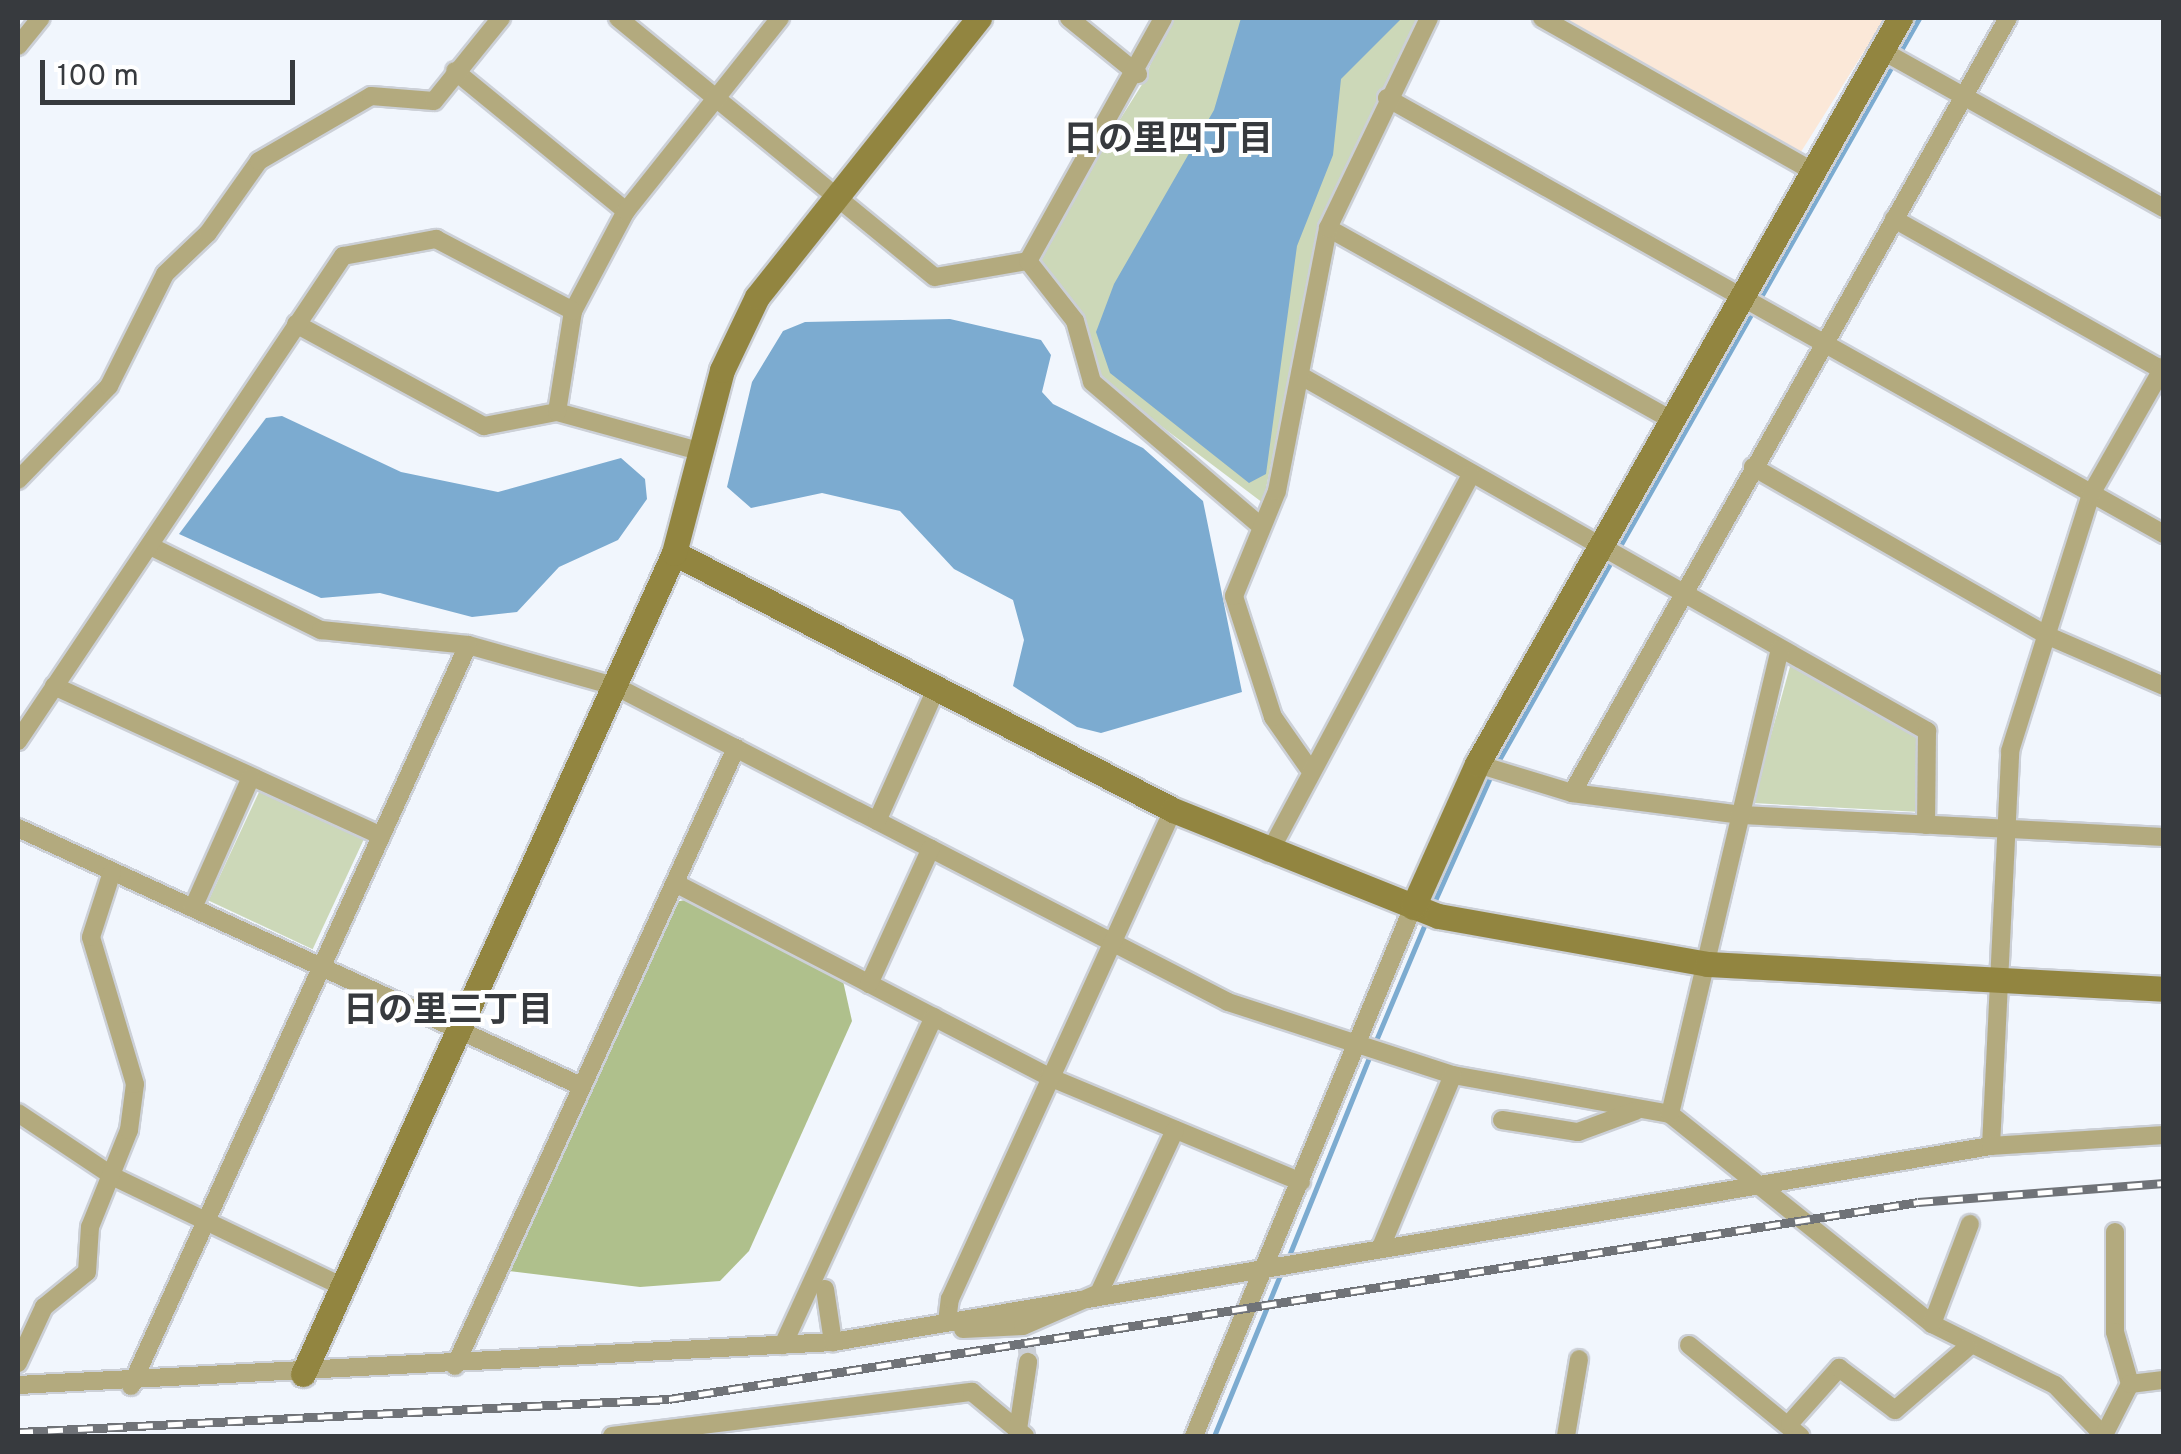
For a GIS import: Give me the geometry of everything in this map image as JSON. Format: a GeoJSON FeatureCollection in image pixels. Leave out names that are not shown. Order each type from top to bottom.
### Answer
{"type":"FeatureCollection","features":[{"type":"Feature","properties":{"kind":"street"},"geometry":{"type":"LineString","coordinates":[[18,46],[41,18]]}},
{"type":"Feature","properties":{"kind":"street"},"geometry":{"type":"LineString","coordinates":[[18,480],[25,459],[109,386],[164,274],[259,161],[372,96],[434,102],[501,18]]}},
{"type":"Feature","properties":{"kind":"street"},"geometry":{"type":"LineString","coordinates":[[618,18],[935,277],[1028,261],[1138,74],[1163,18]]}},
{"type":"Feature","properties":{"kind":"street"},"geometry":{"type":"LineString","coordinates":[[557,412],[573,311],[626,211],[780,18]]}},
{"type":"Feature","properties":{"kind":"street"},"geometry":{"type":"LineString","coordinates":[[302,1374],[618,687],[674,553],[722,370],[757,297],[833,195],[978,18]]}},
{"type":"Feature","properties":{"kind":"street"},"geometry":{"type":"LineString","coordinates":[[1070,18],[1138,74]]}},
{"type":"Feature","properties":{"kind":"street"},"geometry":{"type":"LineString","coordinates":[[1308,767],[1267,702],[1234,596],[1257,523],[1277,490],[1328,228],[1386,98],[1430,18]]}},
{"type":"Feature","properties":{"kind":"street"},"geometry":{"type":"LineString","coordinates":[[1542,18],[1812,171]]}},
{"type":"Feature","properties":{"kind":"street"},"geometry":{"type":"LineString","coordinates":[[1194,1436],[1278,1265],[1301,1182],[1365,1052],[1487,768],[1599,546],[1900,18]]}},
{"type":"Feature","properties":{"kind":"street"},"geometry":{"type":"LineString","coordinates":[[1572,792],[2008,18]]}},
{"type":"Feature","properties":{"kind":"street"},"geometry":{"type":"LineString","coordinates":[[1882,50],[2164,208]]}},
{"type":"Feature","properties":{"kind":"street"},"geometry":{"type":"LineString","coordinates":[[455,71],[626,211]]}},
{"type":"Feature","properties":{"kind":"street"},"geometry":{"type":"LineString","coordinates":[[1386,98],[2164,534]]}},
{"type":"Feature","properties":{"kind":"street"},"geometry":{"type":"LineString","coordinates":[[1894,219],[2163,369],[2091,494],[2010,751],[1991,1146]]}},
{"type":"Feature","properties":{"kind":"street"},"geometry":{"type":"LineString","coordinates":[[1328,228],[1671,420]]}},
{"type":"Feature","properties":{"kind":"street"},"geometry":{"type":"LineString","coordinates":[[18,740],[343,256],[436,240],[573,311]]}},
{"type":"Feature","properties":{"kind":"street"},"geometry":{"type":"LineString","coordinates":[[1028,261],[1074,321],[1092,382],[1257,523]]}},
{"type":"Feature","properties":{"kind":"street"},"geometry":{"type":"LineString","coordinates":[[296,324],[484,426],[557,412],[700,452]]}},
{"type":"Feature","properties":{"kind":"street"},"geometry":{"type":"LineString","coordinates":[[1301,376],[1927,732],[1926,825]]}},
{"type":"Feature","properties":{"kind":"street"},"geometry":{"type":"LineString","coordinates":[[1753,468],[2046,635],[2164,686]]}},
{"type":"Feature","properties":{"kind":"street"},"geometry":{"type":"LineString","coordinates":[[1269,853],[1308,767],[1471,474]]}},
{"type":"Feature","properties":{"kind":"street"},"geometry":{"type":"LineString","coordinates":[[150,546],[321,630],[468,645],[618,687],[1228,1002],[1365,1052],[1453,1075],[1635,1112],[1670,1114],[1932,1324],[1968,1346],[2056,1385],[2104,1436],[2130,1384],[2115,1332],[2115,1232]]}},
{"type":"Feature","properties":{"kind":"street"},"geometry":{"type":"LineString","coordinates":[[674,553],[1173,810],[1269,853],[1423,911],[1706,964],[2164,989]]}},
{"type":"Feature","properties":{"kind":"street"},"geometry":{"type":"LineString","coordinates":[[131,1386],[468,645]]}},
{"type":"Feature","properties":{"kind":"street"},"geometry":{"type":"LineString","coordinates":[[1670,1114],[1780,649]]}},
{"type":"Feature","properties":{"kind":"street"},"geometry":{"type":"LineString","coordinates":[[54,686],[381,836]]}},
{"type":"Feature","properties":{"kind":"street"},"geometry":{"type":"LineString","coordinates":[[877,821],[937,687]]}},
{"type":"Feature","properties":{"kind":"street"},"geometry":{"type":"LineString","coordinates":[[455,1366],[736,748]]}},
{"type":"Feature","properties":{"kind":"street"},"geometry":{"type":"LineString","coordinates":[[1487,768],[1572,792],[1742,816],[2164,837]]}},
{"type":"Feature","properties":{"kind":"street"},"geometry":{"type":"LineString","coordinates":[[193,908],[251,776]]}},
{"type":"Feature","properties":{"kind":"street"},"geometry":{"type":"LineString","coordinates":[[947,1322],[1049,1077],[1173,810]]}},
{"type":"Feature","properties":{"kind":"street"},"geometry":{"type":"LineString","coordinates":[[18,828],[582,1086]]}},
{"type":"Feature","properties":{"kind":"street"},"geometry":{"type":"LineString","coordinates":[[870,984],[931,848]]}},
{"type":"Feature","properties":{"kind":"street"},"geometry":{"type":"LineString","coordinates":[[18,1363],[44,1308],[88,1272],[90,1227],[114,1178],[136,1084],[90,938],[112,872]]}},
{"type":"Feature","properties":{"kind":"street"},"geometry":{"type":"LineString","coordinates":[[674,883],[1049,1077],[1301,1182]]}},
{"type":"Feature","properties":{"kind":"street"},"geometry":{"type":"LineString","coordinates":[[783,1346],[934,1017]]}},
{"type":"Feature","properties":{"kind":"street"},"geometry":{"type":"LineString","coordinates":[[1381,1247],[1453,1075]]}},
{"type":"Feature","properties":{"kind":"street"},"geometry":{"type":"LineString","coordinates":[[1502,1120],[1578,1132],[1635,1112]]}},
{"type":"Feature","properties":{"kind":"street"},"geometry":{"type":"LineString","coordinates":[[18,1113],[114,1178],[341,1286]]}},
{"type":"Feature","properties":{"kind":"street"},"geometry":{"type":"LineString","coordinates":[[947,1322],[1025,1333],[1099,1293],[1175,1130]]}},
{"type":"Feature","properties":{"kind":"street"},"geometry":{"type":"LineString","coordinates":[[18,1385],[131,1386],[833,1342],[1099,1293],[1991,1146],[2164,1135]]}},
{"type":"Feature","properties":{"kind":"street"},"geometry":{"type":"LineString","coordinates":[[1932,1324],[1970,1224]]}},
{"type":"Feature","properties":{"kind":"street"},"geometry":{"type":"LineString","coordinates":[[825,1289],[833,1342]]}},
{"type":"Feature","properties":{"kind":"street"},"geometry":{"type":"LineString","coordinates":[[1689,1346],[1795,1430],[1839,1368],[1895,1410],[1968,1346]]}},
{"type":"Feature","properties":{"kind":"street"},"geometry":{"type":"LineString","coordinates":[[1566,1436],[1578,1359]]}},
{"type":"Feature","properties":{"kind":"street"},"geometry":{"type":"LineString","coordinates":[[1020,1434],[1028,1362]]}},
{"type":"Feature","properties":{"kind":"street"},"geometry":{"type":"LineString","coordinates":[[2130,1384],[2164,1380]]}},
{"type":"Feature","properties":{"kind":"street"},"geometry":{"type":"LineString","coordinates":[[612,1436],[972,1392],[1020,1434]]}},
{"type":"Feature","properties":{"kind":"shaded area"},"geometry":{"type":"Polygon","coordinates":[[[1556,18],[1885,18],[1799,155],[1556,18]]]}},
{"type":"Feature","properties":{"kind":"green space"},"geometry":{"type":"Polygon","coordinates":[[[1169,18],[1421,18],[1319,230],[1263,503],[1096,377],[1077,316],[1036,252],[1143,83],[1169,18]]]}},
{"type":"Feature","properties":{"kind":"green space"},"geometry":{"type":"Polygon","coordinates":[[[1791,663],[1916,734],[1921,812],[1752,803],[1791,663]]]}},
{"type":"Feature","properties":{"kind":"green space"},"geometry":{"type":"Polygon","coordinates":[[[260,790],[364,839],[313,949],[208,901],[260,790]]]}},
{"type":"Feature","properties":{"kind":"green space"},"geometry":{"type":"Polygon","coordinates":[[[685,900],[843,981],[852,1021],[749,1251],[720,1281],[640,1287],[509,1271],[675,902],[685,900]]]}},
{"type":"Feature","properties":{"kind":"water"},"geometry":{"type":"Polygon","coordinates":[[[1241,18],[1402,18],[1341,79],[1333,155],[1297,246],[1266,474],[1249,483],[1110,373],[1096,332],[1114,284],[1214,110],[1241,18]]]}},
{"type":"Feature","properties":{"kind":"water"},"geometry":{"type":"Polygon","coordinates":[[[950,319],[1041,340],[1051,355],[1042,392],[1053,404],[1143,448],[1203,501],[1242,692],[1101,733],[1077,727],[1013,686],[1024,640],[1013,600],[954,569],[900,511],[822,493],[751,508],[727,487],[752,382],[783,331],[805,322],[950,319]]]}},
{"type":"Feature","properties":{"kind":"water"},"geometry":{"type":"Polygon","coordinates":[[[282,416],[401,472],[498,492],[621,458],[645,479],[647,499],[618,540],[559,567],[517,612],[472,617],[380,593],[321,598],[179,534],[266,418],[282,416]]]}},
{"type":"Feature","properties":{"kind":"waterway"},"geometry":{"type":"LineString","coordinates":[[1759,300],[1919,18]]}},
{"type":"Feature","properties":{"kind":"waterway"},"geometry":{"type":"LineString","coordinates":[[1496,765],[1754,309]]}},
{"type":"Feature","properties":{"kind":"waterway"},"geometry":{"type":"LineString","coordinates":[[1432,907],[1491,775]]}},
{"type":"Feature","properties":{"kind":"waterway"},"geometry":{"type":"LineString","coordinates":[[1374,1045],[1426,921]]}},
{"type":"Feature","properties":{"kind":"waterway"},"geometry":{"type":"LineString","coordinates":[[1286,1263],[1370,1055]]}},
{"type":"Feature","properties":{"kind":"waterway"},"geometry":{"type":"LineString","coordinates":[[1214,1436],[1281,1273]]}},
{"type":"Feature","properties":{"kind":"tunnel"},"geometry":{"type":"LineString","coordinates":[[1026,1339],[1028,1362]]}},
{"type":"Feature","properties":{"kind":"railway"},"geometry":{"type":"LineString","coordinates":[[18,1432],[669,1399],[1918,1202],[2164,1183]]}},
{"type":"Feature","properties":{"kind":"district","name":"日の里四丁目"},"geometry":{"type":"Point","coordinates":[1168,141]}},
{"type":"Feature","properties":{"kind":"district","name":"日の里三丁目"},"geometry":{"type":"Point","coordinates":[448,1012]}}]}
